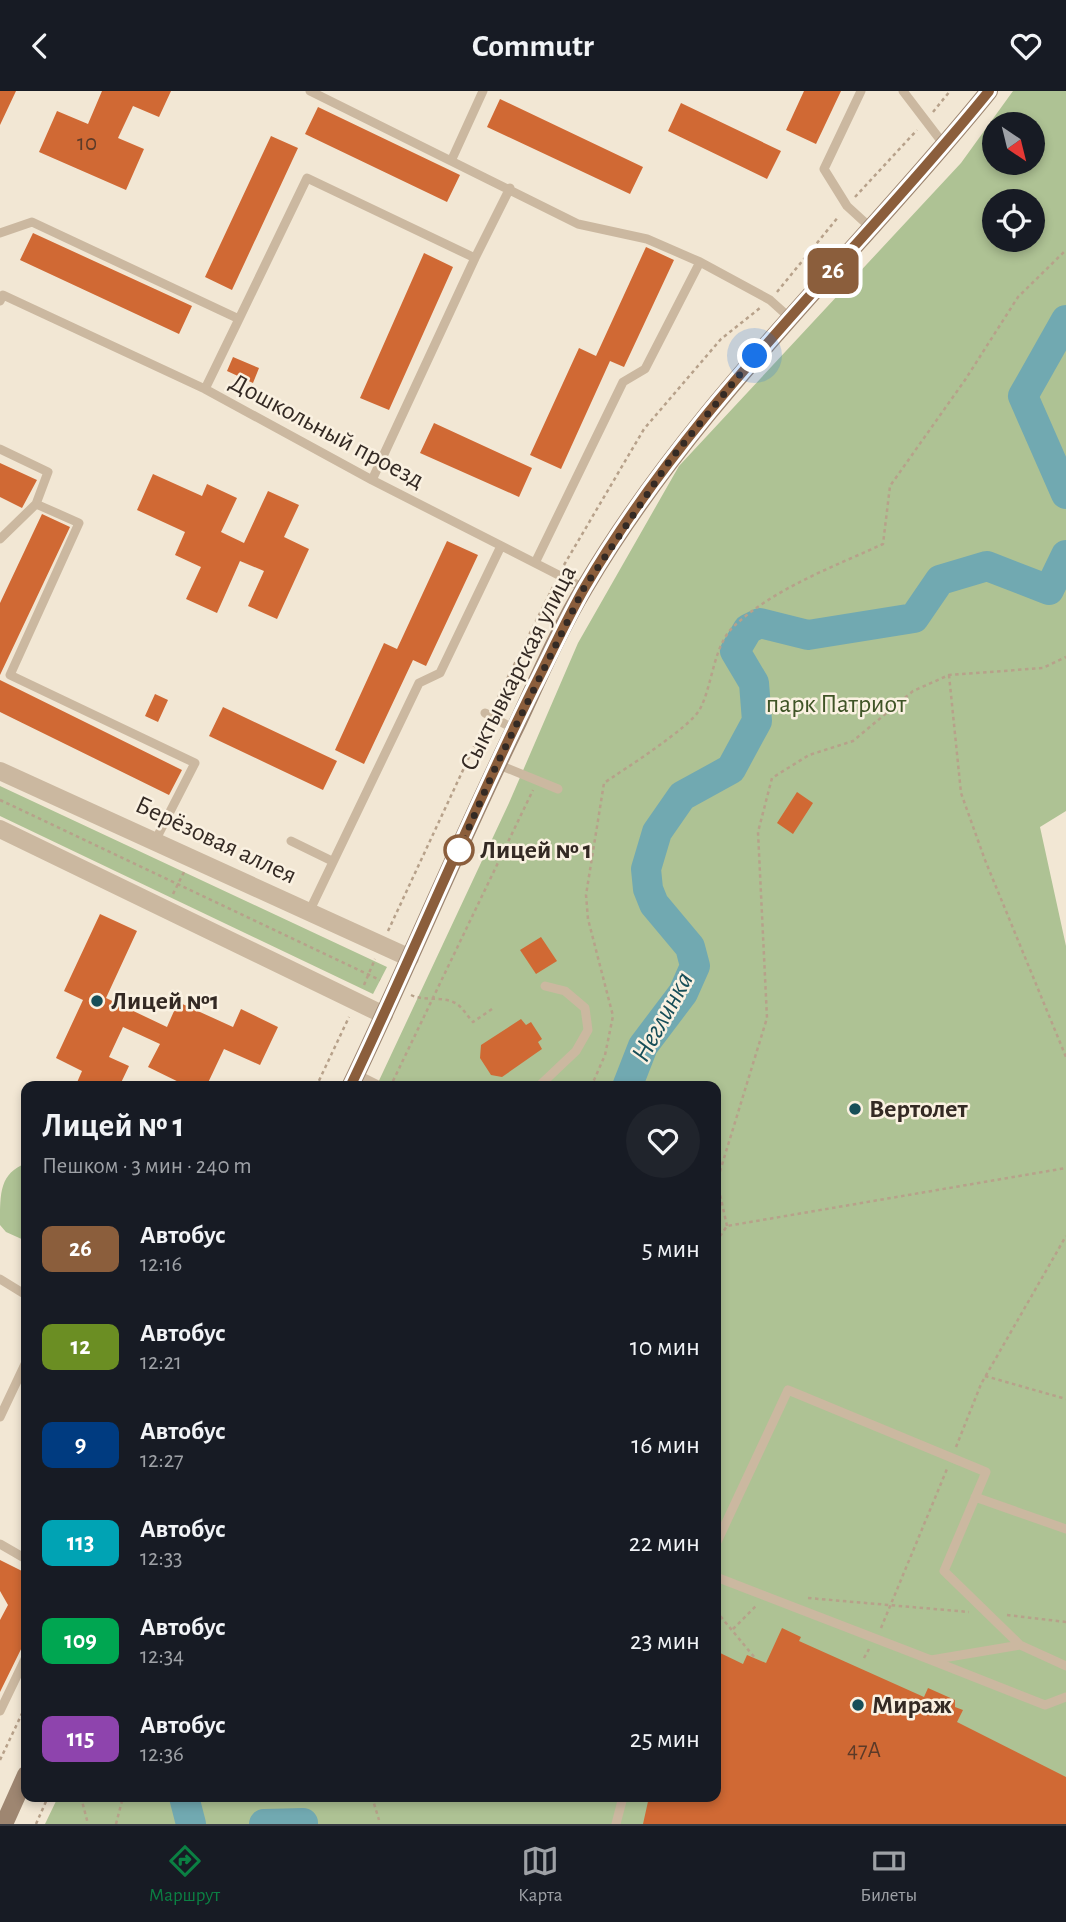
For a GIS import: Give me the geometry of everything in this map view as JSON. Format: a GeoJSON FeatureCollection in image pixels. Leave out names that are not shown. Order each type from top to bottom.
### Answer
{"type":"FeatureCollection","features":[{"type":"Feature","properties":{"kind":"street","name":"Сыктывкарская улица"},"geometry":{"type":"LineString","coordinates":[[353,1080],[497,764],[584,588],[671,459],[790,318],[945,146],[989,91]]}},
{"type":"Feature","properties":{"kind":"street","name":"Берёзовая аллея"},"geometry":{"type":"LineString","coordinates":[[0,771],[410,958]]}},
{"type":"Feature","properties":{"kind":"street"},"geometry":{"type":"LineString","coordinates":[[0,829],[384,1015]]}},
{"type":"Feature","properties":{"kind":"street"},"geometry":{"type":"LineString","coordinates":[[4,1824],[21,1786]]}},
{"type":"Feature","properties":{"kind":"lane"},"geometry":{"type":"LineString","coordinates":[[310,91],[452,159],[578,224],[648,239],[700,262],[770,300],[790,318]]}},
{"type":"Feature","properties":{"kind":"lane"},"geometry":{"type":"LineString","coordinates":[[452,159],[483,91]]}},
{"type":"Feature","properties":{"kind":"lane"},"geometry":{"type":"LineString","coordinates":[[861,91],[824,169],[847,206],[871,229]]}},
{"type":"Feature","properties":{"kind":"lane"},"geometry":{"type":"LineString","coordinates":[[909,93],[945,146]]}},
{"type":"Feature","properties":{"kind":"lane","name":"Дошкольный проезд"},"geometry":{"type":"LineString","coordinates":[[475,258],[307,178],[205,389],[372,480],[584,588]]}},
{"type":"Feature","properties":{"kind":"lane"},"geometry":{"type":"LineString","coordinates":[[372,480],[510,188]]}},
{"type":"Feature","properties":{"kind":"lane"},"geometry":{"type":"LineString","coordinates":[[0,233],[32,222],[239,319]]}},
{"type":"Feature","properties":{"kind":"lane"},"geometry":{"type":"LineString","coordinates":[[535,563],[623,381],[645,369],[700,262]]}},
{"type":"Feature","properties":{"kind":"lane"},"geometry":{"type":"LineString","coordinates":[[0,301],[2,296],[205,389]]}},
{"type":"Feature","properties":{"kind":"lane"},"geometry":{"type":"LineString","coordinates":[[0,449],[48,472],[36,504],[0,539]]}},
{"type":"Feature","properties":{"kind":"lane"},"geometry":{"type":"LineString","coordinates":[[36,504],[79,523],[9,675],[195,763],[155,841]]}},
{"type":"Feature","properties":{"kind":"lane"},"geometry":{"type":"LineString","coordinates":[[309,912],[419,683],[440,673],[501,546]]}},
{"type":"Feature","properties":{"kind":"lane"},"geometry":{"type":"LineString","coordinates":[[485,713],[505,724]]}},
{"type":"Feature","properties":{"kind":"lane"},"geometry":{"type":"LineString","coordinates":[[497,764],[558,789]]}},
{"type":"Feature","properties":{"kind":"lane"},"geometry":{"type":"LineString","coordinates":[[291,841],[332,861]]}},
{"type":"Feature","properties":{"kind":"lane"},"geometry":{"type":"LineString","coordinates":[[544,1081],[576,1051],[587,1030],[585,1008],[565,991],[545,986]]}},
{"type":"Feature","properties":{"kind":"lane"},"geometry":{"type":"LineString","coordinates":[[0,1279],[21,1292]]}},
{"type":"Feature","properties":{"kind":"lane"},"geometry":{"type":"LineString","coordinates":[[0,1417],[21,1373]]}},
{"type":"Feature","properties":{"kind":"lane"},"geometry":{"type":"LineString","coordinates":[[721,1533],[788,1390],[986,1472],[944,1571],[1020,1645],[1066,1666]]}},
{"type":"Feature","properties":{"kind":"lane"},"geometry":{"type":"LineString","coordinates":[[975,1497],[1066,1529]]}},
{"type":"Feature","properties":{"kind":"lane"},"geometry":{"type":"LineString","coordinates":[[0,1544],[21,1556]]}},
{"type":"Feature","properties":{"kind":"lane"},"geometry":{"type":"LineString","coordinates":[[721,1579],[1045,1705],[1066,1697]]}},
{"type":"Feature","properties":{"kind":"lane"},"geometry":{"type":"LineString","coordinates":[[931,1660],[1020,1645]]}},
{"type":"Feature","properties":{"kind":"lane"},"geometry":{"type":"LineString","coordinates":[[0,1711],[21,1667]]}},
{"type":"Feature","properties":{"kind":"lane"},"geometry":{"type":"LineString","coordinates":[[616,1824],[622,1802]]}},
{"type":"Feature","properties":{"kind":"path"},"geometry":{"type":"LineString","coordinates":[[594,1081],[605,1055],[613,1016],[588,919],[586,895],[604,783],[656,747],[700,711],[719,653],[733,627],[790,587],[883,544],[890,486],[965,380],[1018,296],[1066,250]]}},
{"type":"Feature","properties":{"kind":"path"},"geometry":{"type":"LineString","coordinates":[[721,1168],[767,1018],[758,832],[772,778],[809,755],[853,741],[913,691],[948,675],[1043,668],[1066,657]]}},
{"type":"Feature","properties":{"kind":"path"},"geometry":{"type":"LineString","coordinates":[[948,675],[961,793],[985,860],[1066,1057]]}},
{"type":"Feature","properties":{"kind":"path"},"geometry":{"type":"LineString","coordinates":[[393,1081],[537,781]]}},
{"type":"Feature","properties":{"kind":"path"},"geometry":{"type":"LineString","coordinates":[[0,800],[422,1000],[435,998],[457,1004],[472,1022],[492,1009]]}},
{"type":"Feature","properties":{"kind":"path"},"geometry":{"type":"LineString","coordinates":[[166,910],[192,858]]}},
{"type":"Feature","properties":{"kind":"path"},"geometry":{"type":"LineString","coordinates":[[721,1235],[727,1226],[1066,1168]]}},
{"type":"Feature","properties":{"kind":"path"},"geometry":{"type":"LineString","coordinates":[[721,1199],[727,1226]]}},
{"type":"Feature","properties":{"kind":"path"},"geometry":{"type":"LineString","coordinates":[[864,1658],[892,1605],[985,1376],[1066,1236]]}},
{"type":"Feature","properties":{"kind":"path"},"geometry":{"type":"LineString","coordinates":[[985,1376],[1066,1399]]}},
{"type":"Feature","properties":{"kind":"path"},"geometry":{"type":"LineString","coordinates":[[733,1629],[767,1595]]}},
{"type":"Feature","properties":{"kind":"path"},"geometry":{"type":"LineString","coordinates":[[804,1598],[1066,1622]]}},
{"type":"Feature","properties":{"kind":"path"},"geometry":{"type":"LineString","coordinates":[[721,1616],[755,1658]]}},
{"type":"Feature","properties":{"kind":"path"},"geometry":{"type":"LineString","coordinates":[[0,1760],[21,1716]]}},
{"type":"Feature","properties":{"kind":"path"},"geometry":{"type":"LineString","coordinates":[[36,1824],[46,1802]]}},
{"type":"Feature","properties":{"kind":"path"},"geometry":{"type":"LineString","coordinates":[[82,1802],[88,1824]]}},
{"type":"Feature","properties":{"kind":"path"},"geometry":{"type":"LineString","coordinates":[[116,1824],[122,1802]]}},
{"type":"Feature","properties":{"kind":"path"},"geometry":{"type":"LineString","coordinates":[[374,1802],[379,1820]]}},
{"type":"Feature","properties":{"kind":"green space","name":"парк Патриот"},"geometry":{"type":"Polygon","coordinates":[[[1013,91],[1066,91],[1066,811],[1040,827],[1066,946],[1066,1824],[45,1824],[56,1802],[721,1802],[721,1081],[379,1081],[509,803],[578,643],[679,466],[961,163],[982,134],[982,175],[1045,175],[1045,112],[998,112],[1013,91]]]}},
{"type":"Feature","properties":{"kind":"green space"},"geometry":{"type":"Polygon","coordinates":[[[0,786],[387,967],[373,994],[0,816],[0,786]]]}},
{"type":"Feature","properties":{"kind":"green space"},"geometry":{"type":"Polygon","coordinates":[[[21,1165],[21,1239],[6,1232],[0,1225],[3,1185],[21,1165]]]}},
{"type":"Feature","properties":{"kind":"building"},"geometry":{"type":"Polygon","coordinates":[[[0,91],[16,91],[0,125],[0,91]]]}},
{"type":"Feature","properties":{"kind":"building"},"geometry":{"type":"Polygon","coordinates":[[[102,91],[171,91],[159,117],[133,106],[118,138],[144,149],[126,190],[39,152],[57,111],[88,124],[102,91]]]}},
{"type":"Feature","properties":{"kind":"building"},"geometry":{"type":"Polygon","coordinates":[[[804,91],[841,91],[816,144],[786,130],[804,91]]]}},
{"type":"Feature","properties":{"kind":"building"},"geometry":{"type":"Polygon","coordinates":[[[500,99],[643,167],[630,194],[487,127],[500,99]]]}},
{"type":"Feature","properties":{"kind":"building"},"geometry":{"type":"Polygon","coordinates":[[[681,103],[781,151],[767,179],[668,131],[681,103]]]}},
{"type":"Feature","properties":{"kind":"building"},"geometry":{"type":"Polygon","coordinates":[[[318,107],[460,175],[447,202],[305,134],[318,107]]]}},
{"type":"Feature","properties":{"kind":"building"},"geometry":{"type":"Polygon","coordinates":[[[271,136],[298,148],[232,290],[205,277],[271,136]]]}},
{"type":"Feature","properties":{"kind":"building"},"geometry":{"type":"Polygon","coordinates":[[[33,233],[192,306],[179,334],[20,260],[33,233]]]}},
{"type":"Feature","properties":{"kind":"building"},"geometry":{"type":"Polygon","coordinates":[[[646,247],[674,260],[624,367],[610,361],[561,469],[530,455],[579,348],[596,356],[646,247]]]}},
{"type":"Feature","properties":{"kind":"building"},"geometry":{"type":"Polygon","coordinates":[[[424,253],[453,267],[389,410],[360,398],[424,253]]]}},
{"type":"Feature","properties":{"kind":"building"},"geometry":{"type":"Polygon","coordinates":[[[233,357],[259,368],[253,383],[227,371],[233,357]]]}},
{"type":"Feature","properties":{"kind":"building"},"geometry":{"type":"Polygon","coordinates":[[[434,423],[532,468],[519,497],[420,453],[434,423]]]}},
{"type":"Feature","properties":{"kind":"building"},"geometry":{"type":"Polygon","coordinates":[[[0,463],[37,480],[22,508],[0,497],[0,463]]]}},
{"type":"Feature","properties":{"kind":"building"},"geometry":{"type":"Polygon","coordinates":[[[153,474],[202,496],[207,484],[237,498],[221,532],[244,543],[268,491],[299,505],[284,537],[309,549],[277,619],[248,606],[264,571],[240,561],[217,613],[186,599],[201,567],[175,555],[185,532],[137,510],[153,474]]]}},
{"type":"Feature","properties":{"kind":"building"},"geometry":{"type":"Polygon","coordinates":[[[42,514],[70,527],[0,675],[0,603],[42,514]]]}},
{"type":"Feature","properties":{"kind":"building"},"geometry":{"type":"Polygon","coordinates":[[[447,541],[478,555],[426,666],[413,660],[364,764],[335,750],[384,643],[397,649],[447,541]]]}},
{"type":"Feature","properties":{"kind":"building"},"geometry":{"type":"Polygon","coordinates":[[[0,680],[182,770],[169,795],[0,712],[0,680]]]}},
{"type":"Feature","properties":{"kind":"building"},"geometry":{"type":"Polygon","coordinates":[[[155,694],[168,700],[158,722],[145,716],[155,694]]]}},
{"type":"Feature","properties":{"kind":"building"},"geometry":{"type":"Polygon","coordinates":[[[223,707],[337,761],[323,790],[209,736],[223,707]]]}},
{"type":"Feature","properties":{"kind":"building"},"geometry":{"type":"Polygon","coordinates":[[[797,792],[813,803],[793,834],[777,823],[797,792]]]}},
{"type":"Feature","properties":{"kind":"building","name":"Лицей №1"},"geometry":{"type":"Polygon","coordinates":[[[100,914],[137,931],[106,998],[167,1027],[178,1002],[233,1027],[241,1009],[278,1027],[260,1065],[224,1049],[209,1081],[177,1081],[148,1067],[160,1044],[123,1027],[109,1057],[129,1066],[122,1081],[78,1081],[82,1071],[56,1058],[83,1000],[64,991],[100,914]]]}},
{"type":"Feature","properties":{"kind":"building"},"geometry":{"type":"Polygon","coordinates":[[[541,937],[557,961],[536,974],[520,950],[541,937]]]}},
{"type":"Feature","properties":{"kind":"building"},"geometry":{"type":"Polygon","coordinates":[[[521,1019],[526,1025],[531,1022],[542,1039],[538,1042],[542,1049],[502,1077],[491,1075],[480,1058],[481,1045],[521,1019]]]}},
{"type":"Feature","properties":{"kind":"building"},"geometry":{"type":"Polygon","coordinates":[[[0,1560],[21,1570],[21,1649],[0,1692],[0,1620],[8,1605],[0,1591],[0,1560]]]}},
{"type":"Feature","properties":{"kind":"building"},"geometry":{"type":"Polygon","coordinates":[[[782,1628],[801,1637],[799,1641],[924,1697],[928,1688],[955,1700],[955,1707],[963,1710],[957,1722],[1066,1777],[1066,1824],[643,1824],[648,1802],[721,1802],[721,1653],[743,1664],[747,1655],[766,1663],[782,1628]]]}},
{"type":"Feature","properties":{"kind":"waterway","name":"Неглинка"},"geometry":{"type":"LineString","coordinates":[[1066,320],[1023,396],[1066,494]]}},
{"type":"Feature","properties":{"kind":"waterway","name":"Неглинка"},"geometry":{"type":"LineString","coordinates":[[629,1081],[643,1046],[683,993],[695,966],[690,947],[654,904],[648,889],[646,869],[657,832],[682,796],[731,769],[757,721],[754,683],[735,651],[748,629],[760,623],[808,635],[914,618],[940,580],[987,566],[1049,590],[1066,555]]}},
{"type":"Feature","properties":{"kind":"waterway","name":"Неглинка"},"geometry":{"type":"LineString","coordinates":[[185,1802],[191,1824]]}},
{"type":"Feature","properties":{"kind":"waterway","name":"Неглинка"},"geometry":{"type":"LineString","coordinates":[[264,1824],[303,1823]]}},
{"type":"Feature","properties":{"kind":"bus line","name":"26"},"geometry":{"type":"LineString","coordinates":[[353,1081],[497,764],[584,588],[671,459],[738,376],[945,146],[989,91]]}},
{"type":"Feature","properties":{"kind":"place","name":"Лицей № 1"},"geometry":{"type":"Point","coordinates":[459,850]}},
{"type":"Feature","properties":{"kind":"place","name":"Лицей №1"},"geometry":{"type":"Point","coordinates":[97,1001]}},
{"type":"Feature","properties":{"kind":"place","name":"Вертолет"},"geometry":{"type":"Point","coordinates":[855,1109]}},
{"type":"Feature","properties":{"kind":"place","name":"Мираж"},"geometry":{"type":"Point","coordinates":[858,1705]}},
{"type":"Feature","properties":{"kind":"route"},"geometry":{"type":"LineString","coordinates":[[459,850],[528,699],[584,588],[671,459],[755,356]]}}]}
